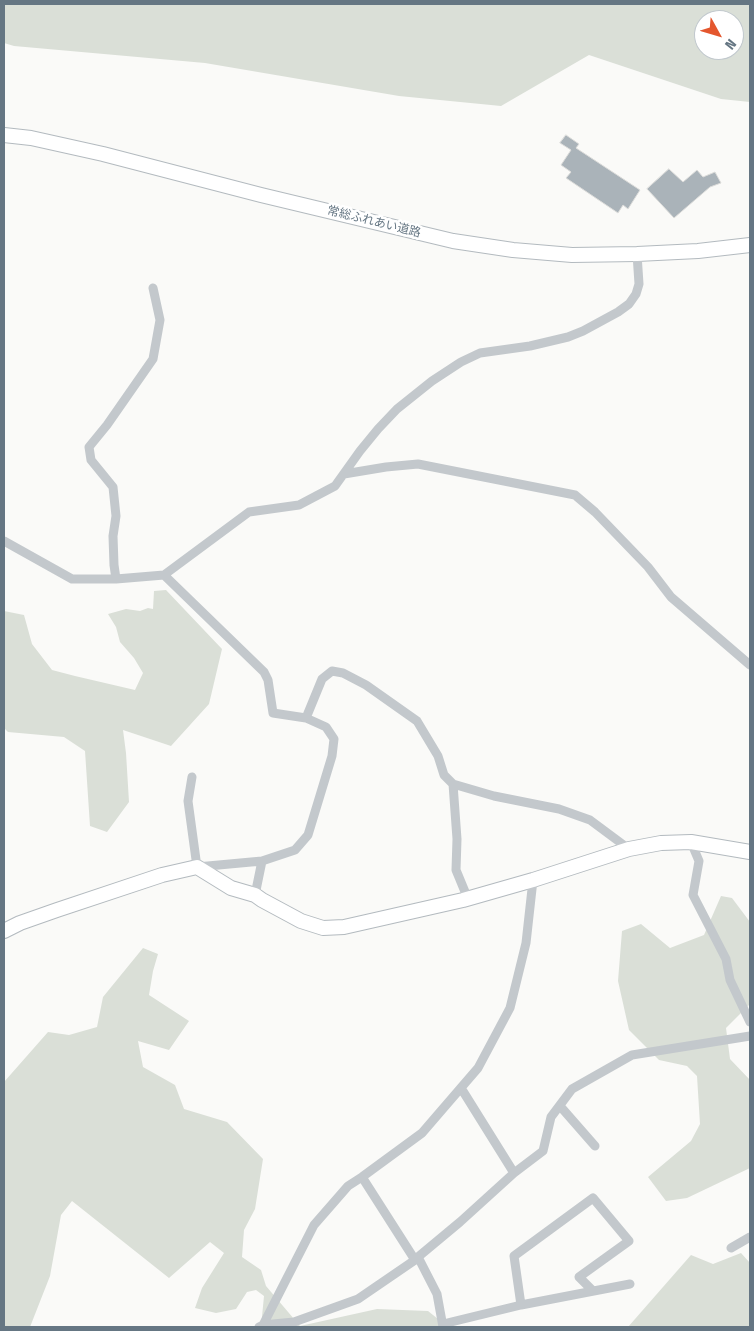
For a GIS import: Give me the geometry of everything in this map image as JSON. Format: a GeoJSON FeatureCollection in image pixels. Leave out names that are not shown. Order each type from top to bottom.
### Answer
{"type":"FeatureCollection","features":[{"type":"Feature","properties":{"kind":"street","name":"常総ふれあい道路"},"geometry":{"type":"LineString","coordinates":[[4,135],[31,138],[103,154],[453,241],[513,250],[572,255],[637,254],[698,251],[750,244]]}},
{"type":"Feature","properties":{"kind":"street"},"geometry":{"type":"LineString","coordinates":[[4,541],[72,579],[116,579],[164,575],[250,512],[299,505],[335,486],[360,451],[397,409],[432,381],[461,362],[480,353],[530,346],[583,332],[629,304],[636,294],[639,284],[637,254]]}},
{"type":"Feature","properties":{"kind":"street"},"geometry":{"type":"LineString","coordinates":[[116,579],[113,536],[116,516],[113,487],[91,460],[89,447],[107,425],[152,359],[160,320],[153,288]]}},
{"type":"Feature","properties":{"kind":"street"},"geometry":{"type":"LineString","coordinates":[[344,474],[418,464],[575,495],[595,512],[648,566],[671,597],[750,665]]}},
{"type":"Feature","properties":{"kind":"street"},"geometry":{"type":"LineString","coordinates":[[4,931],[20,923],[162,875],[196,868],[262,861],[296,850],[308,835],[332,756],[334,739],[326,728],[306,718],[273,713],[268,680],[264,672],[164,575]]}},
{"type":"Feature","properties":{"kind":"street"},"geometry":{"type":"LineString","coordinates":[[306,718],[322,679],[332,671],[342,673],[366,685],[417,721],[438,756],[444,775],[453,784],[494,796],[559,809],[590,820],[628,849]]}},
{"type":"Feature","properties":{"kind":"street"},"geometry":{"type":"LineString","coordinates":[[192,776],[188,801],[196,868]]}},
{"type":"Feature","properties":{"kind":"street"},"geometry":{"type":"LineString","coordinates":[[453,784],[457,839],[456,870],[468,899]]}},
{"type":"Feature","properties":{"kind":"street"},"geometry":{"type":"LineString","coordinates":[[196,868],[231,888],[255,895],[301,921],[323,928],[344,927],[468,899],[628,849],[661,843],[691,842],[750,852]]}},
{"type":"Feature","properties":{"kind":"street"},"geometry":{"type":"LineString","coordinates":[[691,842],[699,861],[693,895],[726,958],[730,980],[750,1022]]}},
{"type":"Feature","properties":{"kind":"street"},"geometry":{"type":"LineString","coordinates":[[255,895],[262,861]]}},
{"type":"Feature","properties":{"kind":"street"},"geometry":{"type":"LineString","coordinates":[[261,1326],[314,1226],[348,1186],[422,1133],[478,1068],[510,1008],[526,943],[533,880]]}},
{"type":"Feature","properties":{"kind":"street"},"geometry":{"type":"LineString","coordinates":[[261,1326],[294,1322],[358,1299],[416,1259],[514,1173],[543,1151],[551,1117],[572,1089],[632,1055],[750,1036]]}},
{"type":"Feature","properties":{"kind":"street"},"geometry":{"type":"LineString","coordinates":[[461,1088],[514,1173]]}},
{"type":"Feature","properties":{"kind":"street"},"geometry":{"type":"LineString","coordinates":[[560,1106],[595,1146]]}},
{"type":"Feature","properties":{"kind":"street"},"geometry":{"type":"LineString","coordinates":[[362,1177],[437,1294],[443,1326],[521,1304],[630,1284]]}},
{"type":"Feature","properties":{"kind":"street"},"geometry":{"type":"LineString","coordinates":[[521,1304],[514,1256],[593,1198],[629,1241],[580,1277],[593,1291]]}},
{"type":"Feature","properties":{"kind":"street"},"geometry":{"type":"LineString","coordinates":[[731,1248],[750,1238]]}},
{"type":"Feature","properties":{"kind":"shaded area"},"geometry":{"type":"Polygon","coordinates":[[[4,4],[750,4],[750,102],[721,99],[589,55],[501,106],[399,96],[205,63],[14,46],[4,43],[4,4]]]}},
{"type":"Feature","properties":{"kind":"shaded area"},"geometry":{"type":"Polygon","coordinates":[[[166,590],[222,649],[209,704],[171,746],[123,730],[129,802],[107,832],[90,826],[85,751],[64,737],[8,732],[4,728],[4,611],[24,615],[32,644],[52,670],[135,690],[143,673],[134,658],[120,642],[116,627],[108,614],[126,609],[140,611],[148,608],[153,609],[154,591],[166,590]]]}},
{"type":"Feature","properties":{"kind":"shaded area"},"geometry":{"type":"Polygon","coordinates":[[[721,896],[732,898],[750,922],[750,1004],[726,1028],[730,1059],[750,1080],[750,1168],[687,1198],[666,1201],[648,1177],[691,1141],[700,1124],[697,1076],[687,1066],[659,1060],[629,1030],[618,981],[622,931],[641,924],[670,948],[704,935],[721,896]]]}},
{"type":"Feature","properties":{"kind":"shaded area"},"geometry":{"type":"Polygon","coordinates":[[[143,948],[158,954],[149,995],[189,1021],[169,1050],[138,1041],[143,1067],[175,1085],[184,1109],[227,1122],[263,1159],[255,1209],[244,1230],[242,1257],[261,1270],[266,1286],[300,1326],[377,1309],[428,1311],[448,1327],[261,1327],[264,1296],[256,1290],[247,1292],[236,1309],[216,1313],[195,1308],[202,1288],[224,1253],[210,1242],[169,1278],[72,1201],[61,1215],[50,1276],[30,1327],[4,1327],[4,1082],[48,1032],[69,1035],[97,1027],[103,997],[143,948]]]}},
{"type":"Feature","properties":{"kind":"shaded area"},"geometry":{"type":"Polygon","coordinates":[[[741,1253],[750,1263],[750,1327],[628,1327],[691,1255],[713,1264],[741,1253]]]}},
{"type":"Feature","properties":{"kind":"building"},"geometry":{"type":"Polygon","coordinates":[[[566,135],[579,144],[576,148],[640,190],[628,209],[623,205],[618,213],[566,178],[571,172],[561,165],[571,150],[560,143],[566,135]]]}},
{"type":"Feature","properties":{"kind":"building"},"geometry":{"type":"Polygon","coordinates":[[[669,169],[683,182],[697,170],[703,177],[715,172],[721,183],[710,187],[674,218],[647,189],[669,169]]]}}]}
